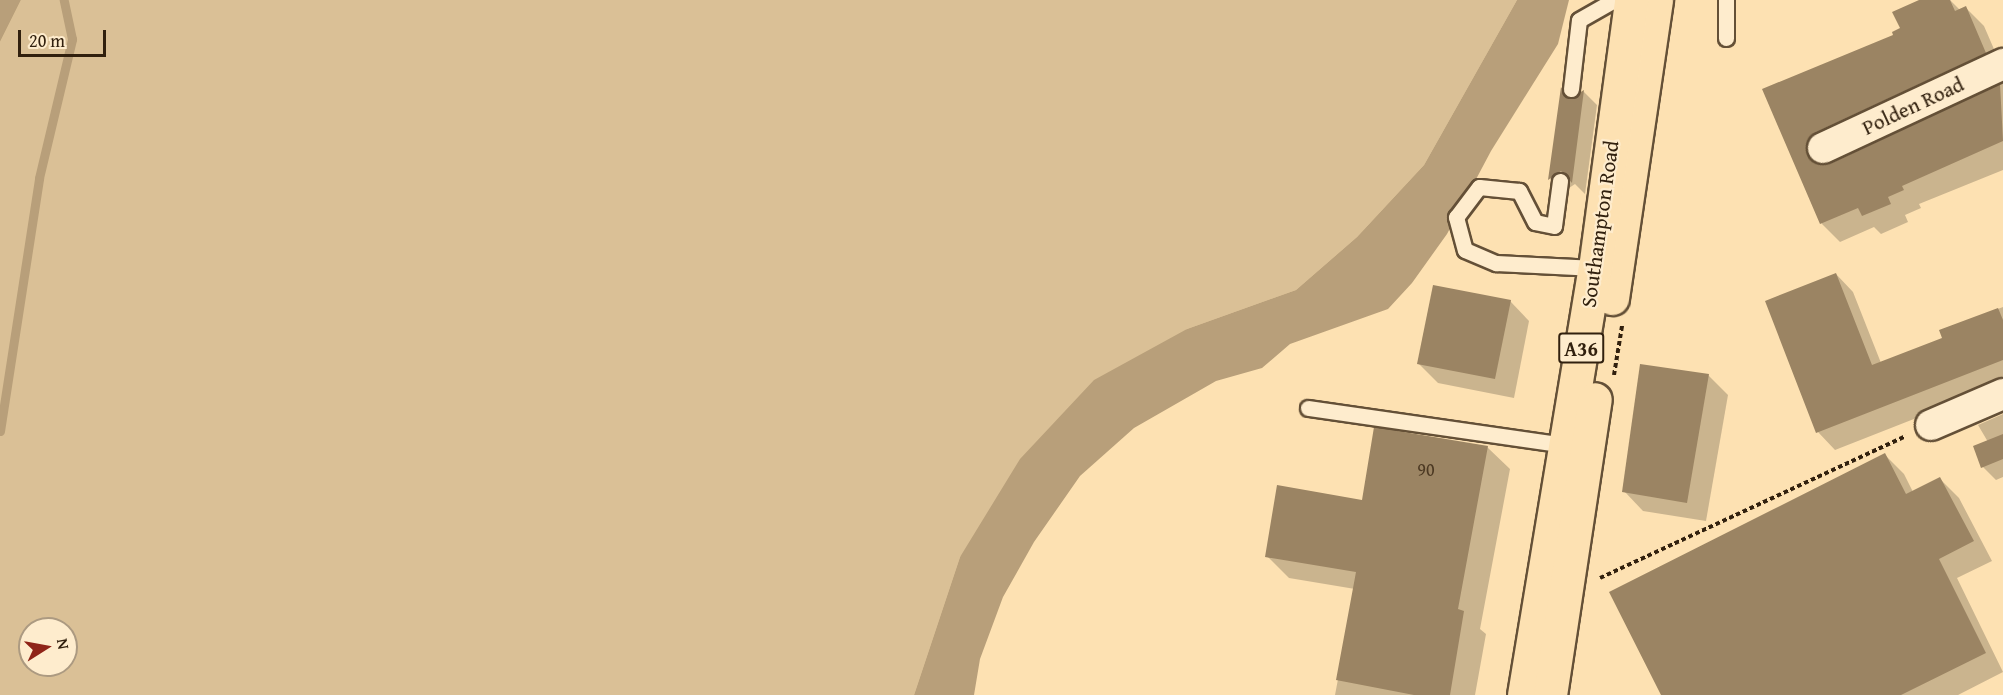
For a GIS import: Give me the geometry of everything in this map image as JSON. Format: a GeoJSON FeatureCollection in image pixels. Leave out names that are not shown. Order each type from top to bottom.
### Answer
{"type":"FeatureCollection","features":[{"type":"Feature","properties":{"kind":"highway","name":"Southampton Road"},"geometry":{"type":"LineString","coordinates":[[1524,695],[1595,268],[1631,0]]}},
{"type":"Feature","properties":{"kind":"highway","name":"Southampton Road"},"geometry":{"type":"LineString","coordinates":[[1550,695],[1627,217],[1656,0]]}},
{"type":"Feature","properties":{"kind":"street","name":"Polden Road"},"geometry":{"type":"LineString","coordinates":[[1823,148],[2003,64]]}},
{"type":"Feature","properties":{"kind":"street"},"geometry":{"type":"LineString","coordinates":[[1931,425],[2003,394]]}},
{"type":"Feature","properties":{"kind":"lane"},"geometry":{"type":"LineString","coordinates":[[1571,88],[1579,20],[1614,0]]}},
{"type":"Feature","properties":{"kind":"lane"},"geometry":{"type":"LineString","coordinates":[[1726,0],[1726,38]]}},
{"type":"Feature","properties":{"kind":"lane"},"geometry":{"type":"LineString","coordinates":[[1560,182],[1554,226],[1535,222],[1519,191],[1479,187],[1456,217],[1465,250],[1496,263],[1595,268]]}},
{"type":"Feature","properties":{"kind":"lane"},"geometry":{"type":"LineString","coordinates":[[1308,408],[1565,445]]}},
{"type":"Feature","properties":{"kind":"path"},"geometry":{"type":"LineString","coordinates":[[1613,379],[1624,313]]}},
{"type":"Feature","properties":{"kind":"path"},"geometry":{"type":"LineString","coordinates":[[1597,579],[1931,425]]}},
{"type":"Feature","properties":{"kind":"shaded area"},"geometry":{"type":"Polygon","coordinates":[[[0,0],[21,0],[0,42],[0,0]]]}},
{"type":"Feature","properties":{"kind":"shaded area"},"geometry":{"type":"Polygon","coordinates":[[[21,0],[1517,0],[1424,165],[1357,237],[1296,290],[1187,329],[960,557],[914,695],[0,695],[0,42],[21,0]]]}},
{"type":"Feature","properties":{"kind":"shaded area"},"geometry":{"type":"Polygon","coordinates":[[[1517,0],[1569,0],[1558,44],[1491,151],[1447,234],[1412,283],[1388,309],[1290,344],[1262,368],[1216,381],[1134,428],[1080,476],[1034,542],[1003,597],[980,659],[974,695],[914,695],[960,557],[1020,459],[1094,380],[1187,329],[1296,290],[1357,237],[1424,165],[1517,0]]]}},
{"type":"Feature","properties":{"kind":"building"},"geometry":{"type":"Polygon","coordinates":[[[1919,0],[1950,0],[1955,11],[1966,6],[1986,53],[1816,132],[1806,146],[1808,156],[1821,165],[1830,164],[2000,84],[2003,141],[1902,186],[1904,190],[1888,197],[1891,204],[1862,216],[1858,208],[1820,224],[1762,89],[1893,35],[1892,32],[1900,28],[1892,12],[1919,0]]]}},
{"type":"Feature","properties":{"kind":"building"},"geometry":{"type":"Polygon","coordinates":[[[1561,87],[1569,99],[1584,90],[1572,183],[1561,171],[1548,180],[1561,87]]]}},
{"type":"Feature","properties":{"kind":"building"},"geometry":{"type":"Polygon","coordinates":[[[1836,273],[1872,365],[1942,338],[1939,330],[1998,308],[2003,320],[2003,360],[1816,433],[1765,301],[1836,273]]]}},
{"type":"Feature","properties":{"kind":"building"},"geometry":{"type":"Polygon","coordinates":[[[1433,285],[1511,300],[1495,379],[1417,364],[1433,285]]]}},
{"type":"Feature","properties":{"kind":"building"},"geometry":{"type":"Polygon","coordinates":[[[1640,364],[1709,374],[1687,503],[1622,492],[1640,364]]]}},
{"type":"Feature","properties":{"kind":"building"},"geometry":{"type":"Polygon","coordinates":[[[1374,427],[1488,446],[1458,609],[1464,611],[1450,695],[1414,695],[1336,680],[1356,572],[1265,557],[1277,485],[1362,500],[1374,427]]]}},
{"type":"Feature","properties":{"kind":"building"},"geometry":{"type":"Polygon","coordinates":[[[2003,434],[2003,459],[1981,468],[1973,446],[2003,434]]]}},
{"type":"Feature","properties":{"kind":"building"},"geometry":{"type":"Polygon","coordinates":[[[1885,453],[1906,494],[1940,477],[1974,541],[1939,559],[1986,653],[1901,695],[1661,695],[1609,592],[1885,453]]]}},
{"type":"Feature","properties":{"kind":"waterway"},"geometry":{"type":"LineString","coordinates":[[0,431],[39,178],[72,39],[64,0]]}}]}
